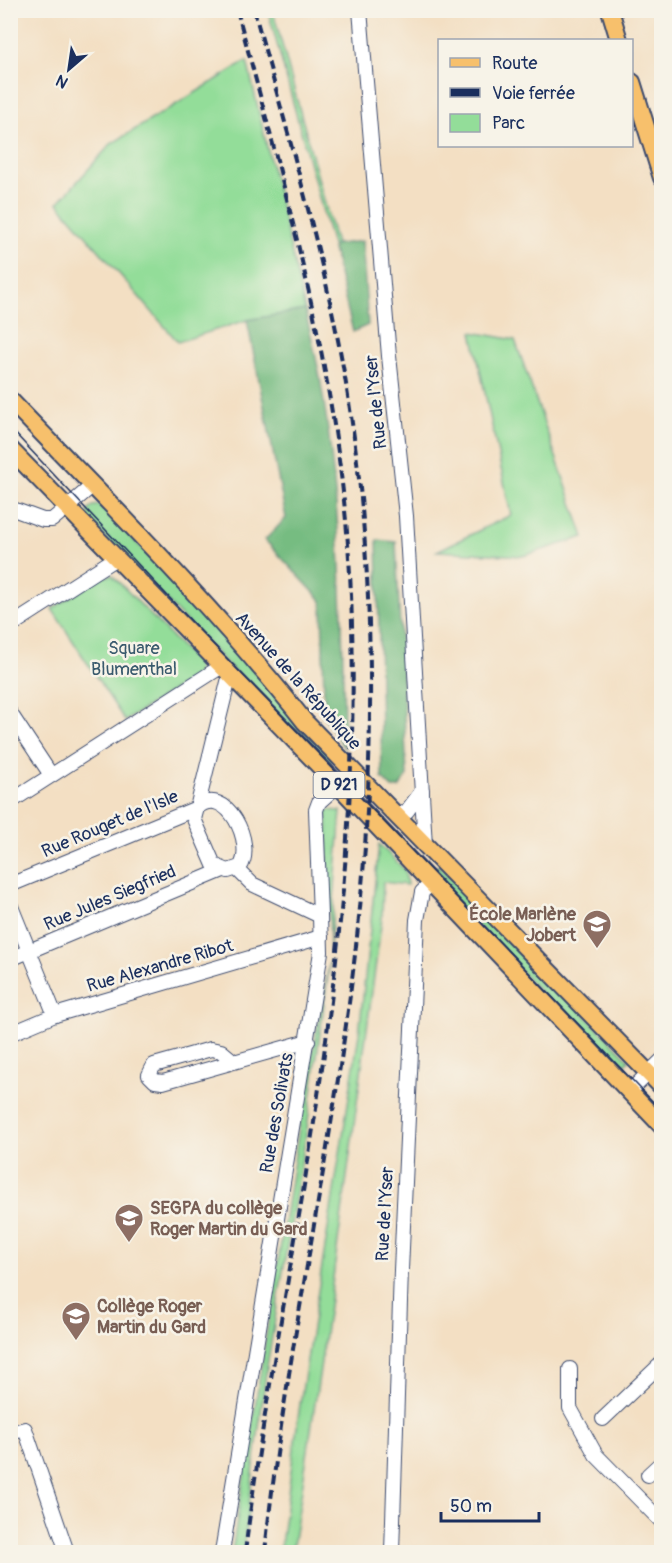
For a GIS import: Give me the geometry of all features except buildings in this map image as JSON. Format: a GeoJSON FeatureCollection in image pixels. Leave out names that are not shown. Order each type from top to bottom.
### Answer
{"type":"FeatureCollection","features":[{"type":"Feature","properties":{"kind":"main road"},"geometry":{"type":"LineString","coordinates":[[610,10],[619,39]]}},
{"type":"Feature","properties":{"kind":"main road"},"geometry":{"type":"LineString","coordinates":[[633,85],[662,178]]}},
{"type":"Feature","properties":{"kind":"main road","name":"Avenue de la République"},"geometry":{"type":"LineString","coordinates":[[10,400],[263,669],[305,722],[662,1087]]}},
{"type":"Feature","properties":{"kind":"main road","name":"D 921"},"geometry":{"type":"LineString","coordinates":[[10,449],[338,784],[662,1126]]}},
{"type":"Feature","properties":{"kind":"street","name":"Rue de l'Yser"},"geometry":{"type":"LineString","coordinates":[[360,10],[389,356],[406,516],[425,846]]}},
{"type":"Feature","properties":{"kind":"street"},"geometry":{"type":"LineString","coordinates":[[10,508],[50,521],[92,486]]}},
{"type":"Feature","properties":{"kind":"street"},"geometry":{"type":"LineString","coordinates":[[13,622],[116,558]]}},
{"type":"Feature","properties":{"kind":"street"},"geometry":{"type":"LineString","coordinates":[[10,802],[226,670]]}},
{"type":"Feature","properties":{"kind":"street","name":"Rue Rouget de l'Isle"},"geometry":{"type":"LineString","coordinates":[[10,885],[197,808],[226,670]]}},
{"type":"Feature","properties":{"kind":"street"},"geometry":{"type":"LineString","coordinates":[[10,714],[51,775]]}},
{"type":"Feature","properties":{"kind":"street","name":"Rue des Solivats"},"geometry":{"type":"LineString","coordinates":[[222,1552],[321,963],[316,810],[319,802],[338,784]]}},
{"type":"Feature","properties":{"kind":"street"},"geometry":{"type":"LineString","coordinates":[[397,817],[407,811],[422,791]]}},
{"type":"Feature","properties":{"kind":"street"},"geometry":{"type":"LineString","coordinates":[[230,870],[244,861],[245,846],[230,810],[212,801],[197,808],[194,821],[211,861],[252,884],[320,916]]}},
{"type":"Feature","properties":{"kind":"street","name":"Rue Jules Siegfried"},"geometry":{"type":"LineString","coordinates":[[10,959],[230,870]]}},
{"type":"Feature","properties":{"kind":"street","name":"Rue de l'Yser"},"geometry":{"type":"LineString","coordinates":[[392,1552],[416,923],[422,892],[432,883]]}},
{"type":"Feature","properties":{"kind":"street"},"geometry":{"type":"LineString","coordinates":[[10,904],[55,1015]]}},
{"type":"Feature","properties":{"kind":"street","name":"Rue Alexandre Ribot"},"geometry":{"type":"LineString","coordinates":[[10,1034],[55,1015],[321,938]]}},
{"type":"Feature","properties":{"kind":"street"},"geometry":{"type":"LineString","coordinates":[[233,1061],[221,1051],[212,1049],[154,1065],[149,1076],[155,1081],[163,1082],[308,1041]]}},
{"type":"Feature","properties":{"kind":"street"},"geometry":{"type":"LineString","coordinates":[[629,1092],[662,1060]]}},
{"type":"Feature","properties":{"kind":"street"},"geometry":{"type":"LineString","coordinates":[[603,1419],[662,1363]]}},
{"type":"Feature","properties":{"kind":"street"},"geometry":{"type":"LineString","coordinates":[[570,1369],[570,1408],[588,1442],[596,1455],[662,1522]]}},
{"type":"Feature","properties":{"kind":"street"},"geometry":{"type":"LineString","coordinates":[[10,1434],[25,1429],[67,1552]]}},
{"type":"Feature","properties":{"kind":"street"},"geometry":{"type":"LineString","coordinates":[[648,1475],[662,1462]]}},
{"type":"Feature","properties":{"kind":"green space"},"geometry":{"type":"Polygon","coordinates":[[[268,11],[273,11],[336,244],[332,245],[268,11]]]}},
{"type":"Feature","properties":{"kind":"green space"},"geometry":{"type":"Polygon","coordinates":[[[247,61],[305,310],[247,320],[178,342],[58,203],[111,144],[247,61]]]}},
{"type":"Feature","properties":{"kind":"green space"},"geometry":{"type":"Polygon","coordinates":[[[362,241],[368,325],[353,332],[332,245],[362,241]]]}},
{"type":"Feature","properties":{"kind":"green space"},"geometry":{"type":"Polygon","coordinates":[[[305,310],[320,380],[334,479],[342,614],[344,748],[320,710],[324,699],[322,601],[265,540],[286,518],[247,320],[305,310]]]}},
{"type":"Feature","properties":{"kind":"green space"},"geometry":{"type":"Polygon","coordinates":[[[472,332],[515,340],[584,537],[523,556],[437,551],[511,515],[472,332]]]}},
{"type":"Feature","properties":{"kind":"green space"},"geometry":{"type":"Polygon","coordinates":[[[100,505],[244,654],[334,758],[325,766],[89,520],[88,511],[93,506],[100,505]]]}},
{"type":"Feature","properties":{"kind":"green space"},"geometry":{"type":"Polygon","coordinates":[[[377,540],[396,542],[407,776],[399,788],[392,788],[382,778],[377,540]]]}},
{"type":"Feature","properties":{"kind":"green space","name":"Square Blumenthal"},"geometry":{"type":"Polygon","coordinates":[[[112,575],[199,665],[197,675],[125,721],[52,609],[101,577],[112,575]]]}},
{"type":"Feature","properties":{"kind":"green space"},"geometry":{"type":"Polygon","coordinates":[[[327,810],[341,811],[330,948],[327,810]]]}},
{"type":"Feature","properties":{"kind":"green space"},"geometry":{"type":"Polygon","coordinates":[[[379,844],[405,870],[407,885],[383,882],[382,918],[339,1236],[292,1552],[280,1552],[300,1404],[359,1034],[379,844]]]}},
{"type":"Feature","properties":{"kind":"green space"},"geometry":{"type":"Polygon","coordinates":[[[438,865],[629,1060],[616,1072],[429,874],[438,865]]]}},
{"type":"Feature","properties":{"kind":"green space"},"geometry":{"type":"Polygon","coordinates":[[[330,960],[307,1128],[266,1372],[243,1552],[232,1552],[304,1098],[330,960]]]}},
{"type":"Feature","properties":{"kind":"tram line"},"geometry":{"type":"LineString","coordinates":[[10,428],[213,644],[662,1111]]}},
{"type":"Feature","properties":{"kind":"railway"},"geometry":{"type":"LineString","coordinates":[[237,10],[294,227],[325,372],[346,520],[353,658],[350,783],[335,971],[309,1152],[261,1438],[245,1552]]}},
{"type":"Feature","properties":{"kind":"railway"},"geometry":{"type":"LineString","coordinates":[[254,10],[313,228],[342,361],[359,477],[370,654],[369,771],[359,921],[334,1102],[289,1372],[265,1552]]}},
{"type":"Feature","properties":{"kind":"place","name":"École Marlène Jobert"},"geometry":{"type":"Point","coordinates":[597,950]}},
{"type":"Feature","properties":{"kind":"place","name":"SEGPA du collège Roger Martin du Gard"},"geometry":{"type":"Point","coordinates":[129,1244]}},
{"type":"Feature","properties":{"kind":"place","name":"Collège Roger Martin du Gard"},"geometry":{"type":"Point","coordinates":[76,1342]}}]}
